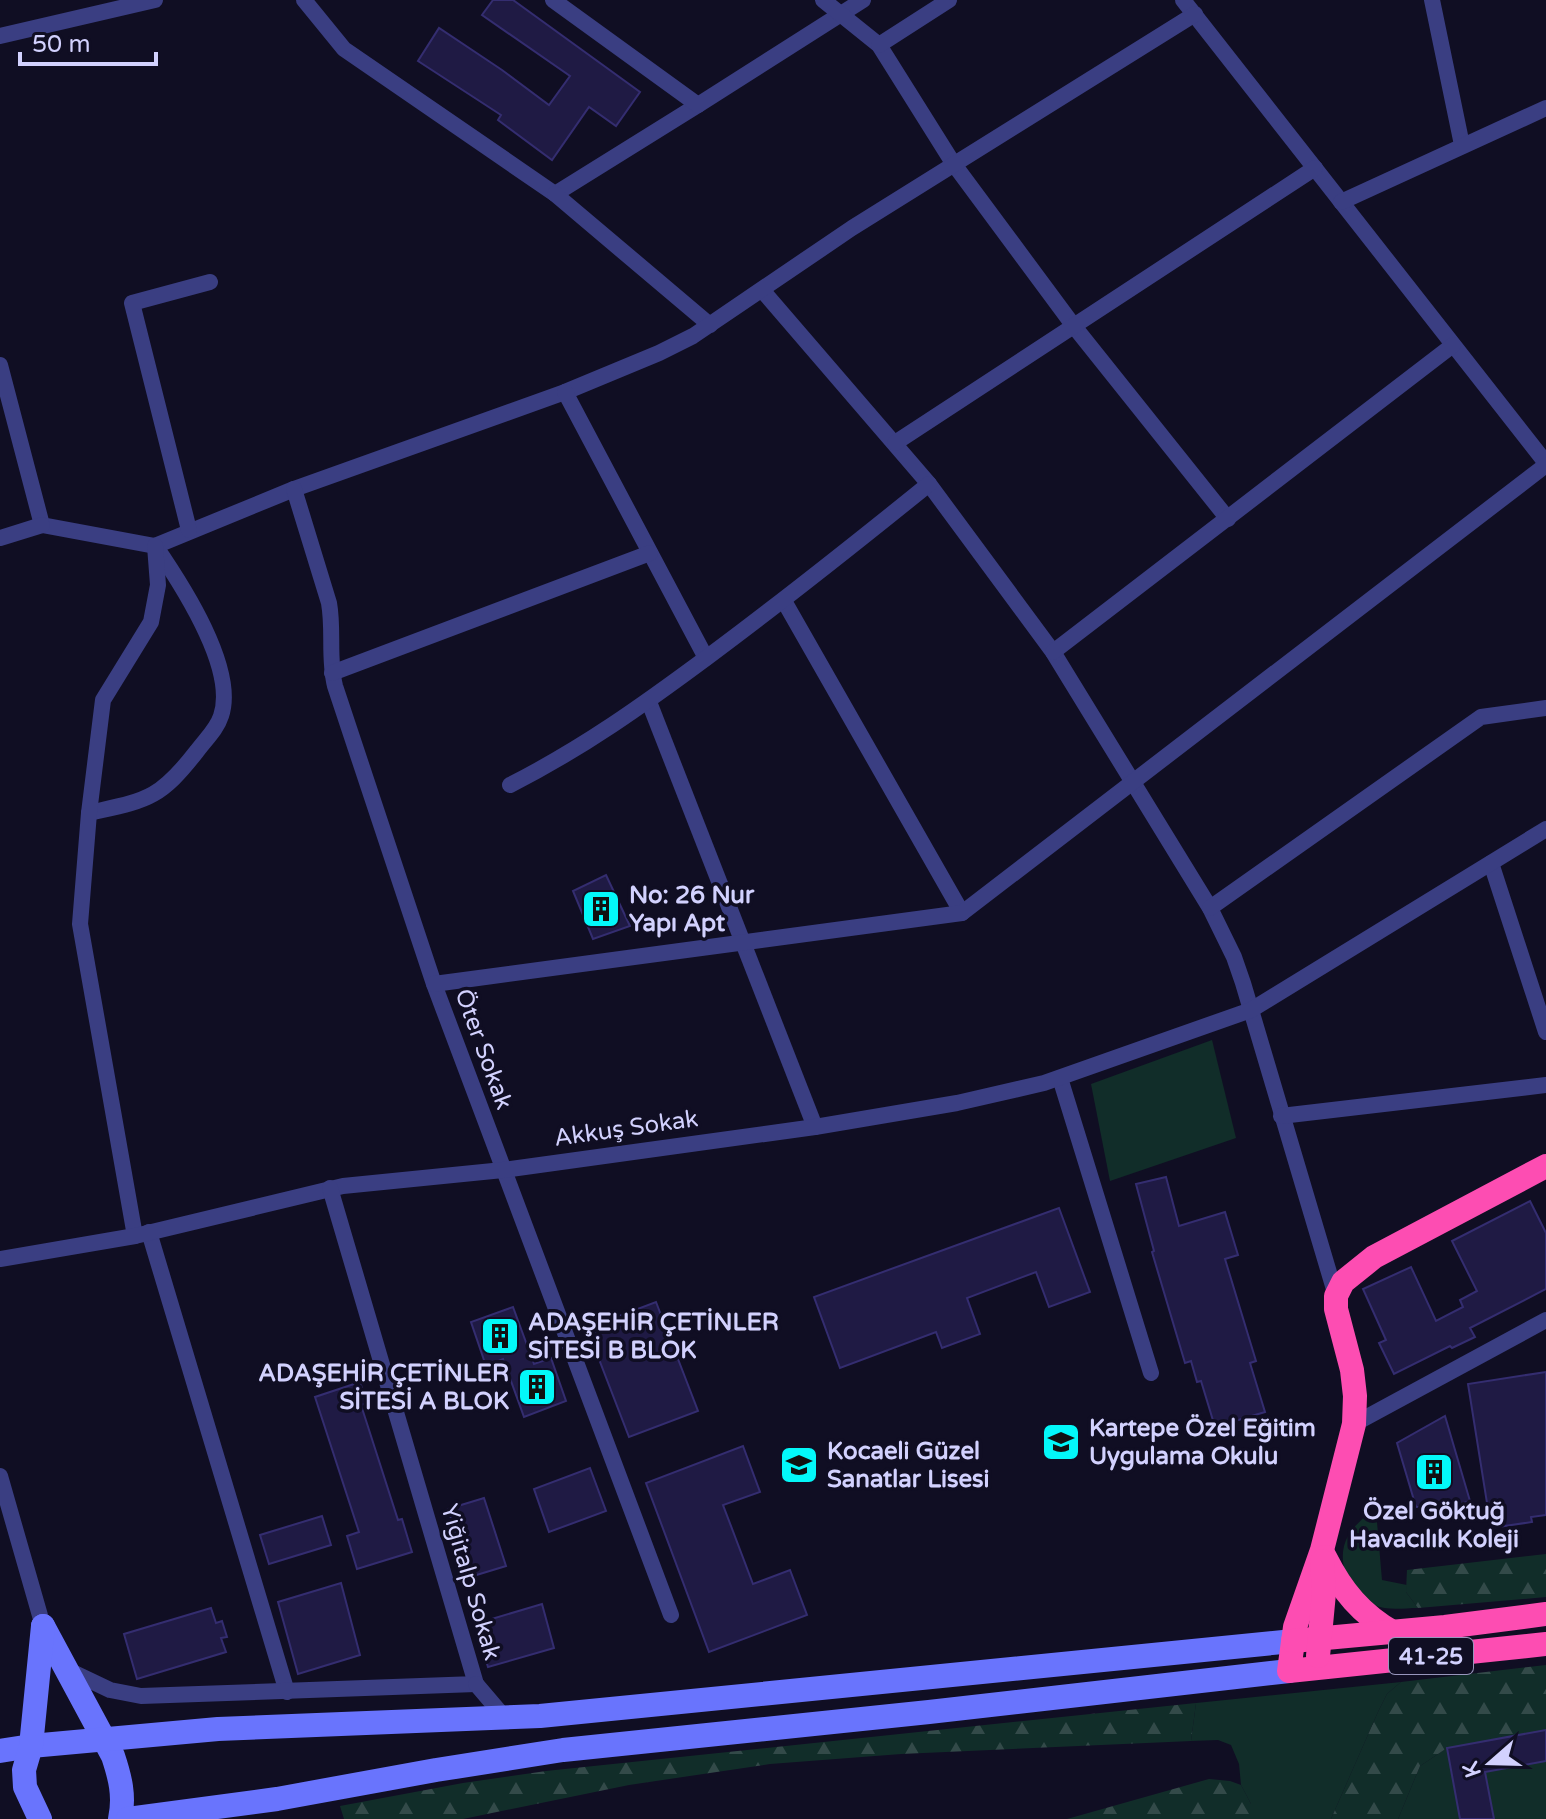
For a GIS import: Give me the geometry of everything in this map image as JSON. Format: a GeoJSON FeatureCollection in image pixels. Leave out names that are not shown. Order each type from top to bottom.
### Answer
{"type":"FeatureCollection","features":[{"type":"Feature","properties":{"kind":"highway"},"geometry":{"type":"LineString","coordinates":[[1289,1671],[1301,1606],[1322,1550],[1354,1424],[1352,1370],[1336,1309],[1336,1296],[1343,1282],[1374,1257],[1546,1166]]}},
{"type":"Feature","properties":{"kind":"highway"},"geometry":{"type":"LineString","coordinates":[[1322,1550],[1341,1587],[1354,1604],[1373,1621],[1394,1633]]}},
{"type":"Feature","properties":{"kind":"highway"},"geometry":{"type":"LineString","coordinates":[[1317,1669],[1324,1593],[1322,1550]]}},
{"type":"Feature","properties":{"kind":"highway","name":"41-25"},"geometry":{"type":"LineString","coordinates":[[1293,1641],[1394,1633],[1546,1614]]}},
{"type":"Feature","properties":{"kind":"highway","name":"41-25"},"geometry":{"type":"LineString","coordinates":[[1289,1671],[1546,1644]]}},
{"type":"Feature","properties":{"kind":"main road"},"geometry":{"type":"LineString","coordinates":[[43,1626],[113,1756],[121,1778],[123,1804],[120,1819]]}},
{"type":"Feature","properties":{"kind":"main road"},"geometry":{"type":"LineString","coordinates":[[40,1819],[25,1787],[24,1770],[31,1746],[43,1626]]}},
{"type":"Feature","properties":{"kind":"main road","name":"41-25"},"geometry":{"type":"LineString","coordinates":[[103,1739],[218,1729],[505,1718],[1293,1641]]}},
{"type":"Feature","properties":{"kind":"main road","name":"41-25"},"geometry":{"type":"LineString","coordinates":[[128,1819],[277,1799],[563,1750],[1289,1671]]}},
{"type":"Feature","properties":{"kind":"main road"},"geometry":{"type":"LineString","coordinates":[[0,1751],[103,1739]]}},
{"type":"Feature","properties":{"kind":"street"},"geometry":{"type":"LineString","coordinates":[[0,36],[155,0]]}},
{"type":"Feature","properties":{"kind":"street"},"geometry":{"type":"LineString","coordinates":[[304,0],[344,49],[555,194],[710,325]]}},
{"type":"Feature","properties":{"kind":"street"},"geometry":{"type":"LineString","coordinates":[[553,0],[698,105]]}},
{"type":"Feature","properties":{"kind":"street"},"geometry":{"type":"LineString","coordinates":[[823,0],[879,45],[953,163],[1073,325],[1228,519]]}},
{"type":"Feature","properties":{"kind":"street"},"geometry":{"type":"LineString","coordinates":[[555,194],[863,0]]}},
{"type":"Feature","properties":{"kind":"street"},"geometry":{"type":"LineString","coordinates":[[879,45],[949,0]]}},
{"type":"Feature","properties":{"kind":"street"},"geometry":{"type":"LineString","coordinates":[[434,984],[962,913],[1546,464],[1183,0]]}},
{"type":"Feature","properties":{"kind":"street"},"geometry":{"type":"LineString","coordinates":[[1432,0],[1462,145]]}},
{"type":"Feature","properties":{"kind":"street"},"geometry":{"type":"LineString","coordinates":[[0,538],[42,525],[155,546],[294,489],[565,392],[659,353],[710,325],[953,163],[1195,14]]}},
{"type":"Feature","properties":{"kind":"street"},"geometry":{"type":"LineString","coordinates":[[1341,202],[1546,108]]}},
{"type":"Feature","properties":{"kind":"street"},"geometry":{"type":"LineString","coordinates":[[895,443],[1315,168]]}},
{"type":"Feature","properties":{"kind":"street"},"geometry":{"type":"LineString","coordinates":[[189,530],[132,303],[210,282]]}},
{"type":"Feature","properties":{"kind":"street"},"geometry":{"type":"LineString","coordinates":[[762,290],[929,484],[1053,652],[1210,908],[1234,957],[1336,1296]]}},
{"type":"Feature","properties":{"kind":"street"},"geometry":{"type":"LineString","coordinates":[[1053,652],[1453,345]]}},
{"type":"Feature","properties":{"kind":"street"},"geometry":{"type":"LineString","coordinates":[[0,365],[42,525]]}},
{"type":"Feature","properties":{"kind":"street"},"geometry":{"type":"LineString","coordinates":[[565,392],[706,658]]}},
{"type":"Feature","properties":{"kind":"street"},"geometry":{"type":"LineString","coordinates":[[510,785],[581,747],[649,702],[784,601],[929,484]]}},
{"type":"Feature","properties":{"kind":"street","name":"Öter Sokak"},"geometry":{"type":"LineString","coordinates":[[294,489],[329,603],[332,673],[434,984],[671,1615]]}},
{"type":"Feature","properties":{"kind":"street"},"geometry":{"type":"LineString","coordinates":[[155,546],[156,602],[151,622],[103,700],[80,924],[142,1234],[287,1692]]}},
{"type":"Feature","properties":{"kind":"street"},"geometry":{"type":"LineString","coordinates":[[89,813],[141,801],[164,788],[176,779],[222,714],[223,687],[214,651],[182,586],[155,546]]}},
{"type":"Feature","properties":{"kind":"street"},"geometry":{"type":"LineString","coordinates":[[332,673],[650,553]]}},
{"type":"Feature","properties":{"kind":"street"},"geometry":{"type":"LineString","coordinates":[[784,601],[962,913]]}},
{"type":"Feature","properties":{"kind":"street"},"geometry":{"type":"LineString","coordinates":[[649,702],[815,1127]]}},
{"type":"Feature","properties":{"kind":"street"},"geometry":{"type":"LineString","coordinates":[[1210,908],[1481,717],[1546,708]]}},
{"type":"Feature","properties":{"kind":"street","name":"Akkuş Sokak"},"geometry":{"type":"LineString","coordinates":[[0,1259],[142,1234],[330,1188],[503,1170],[815,1127],[1006,1094],[1251,1010],[1546,829]]}},
{"type":"Feature","properties":{"kind":"street"},"geometry":{"type":"LineString","coordinates":[[1491,863],[1546,1032]]}},
{"type":"Feature","properties":{"kind":"street"},"geometry":{"type":"LineString","coordinates":[[1060,1078],[1151,1373]]}},
{"type":"Feature","properties":{"kind":"street"},"geometry":{"type":"LineString","coordinates":[[1281,1116],[1546,1085]]}},
{"type":"Feature","properties":{"kind":"street","name":"Yiğitalp Sokak"},"geometry":{"type":"LineString","coordinates":[[68,1670],[110,1690],[141,1696],[476,1684],[330,1188]]}},
{"type":"Feature","properties":{"kind":"street"},"geometry":{"type":"LineString","coordinates":[[1354,1424],[1546,1320]]}},
{"type":"Feature","properties":{"kind":"street"},"geometry":{"type":"LineString","coordinates":[[0,1476],[43,1626]]}},
{"type":"Feature","properties":{"kind":"street"},"geometry":{"type":"LineString","coordinates":[[476,1684],[505,1718]]}},
{"type":"Feature","properties":{"kind":"green space"},"geometry":{"type":"Polygon","coordinates":[[[1212,1040],[1236,1138],[1110,1181],[1091,1084],[1212,1040]]]}},
{"type":"Feature","properties":{"kind":"green space"},"geometry":{"type":"Polygon","coordinates":[[[1372,1516],[1377,1522],[1382,1580],[1407,1585],[1406,1592],[1418,1608],[1390,1609],[1374,1605],[1358,1593],[1347,1576],[1343,1556],[1348,1536],[1364,1517],[1372,1516]]]}},
{"type":"Feature","properties":{"kind":"green space"},"geometry":{"type":"Polygon","coordinates":[[[1546,1554],[1546,1597],[1418,1608],[1406,1592],[1407,1570],[1546,1554]]]}},
{"type":"Feature","properties":{"kind":"green space"},"geometry":{"type":"Polygon","coordinates":[[[1546,1665],[1546,1730],[1447,1748],[1420,1766],[1398,1819],[1331,1819],[1387,1694],[1401,1682],[1546,1665]]]}},
{"type":"Feature","properties":{"kind":"green space"},"geometry":{"type":"Polygon","coordinates":[[[1401,1682],[1387,1694],[1331,1819],[1251,1819],[1251,1804],[1241,1785],[1239,1764],[1231,1745],[1218,1740],[1191,1741],[1196,1703],[1401,1682]]]}},
{"type":"Feature","properties":{"kind":"green space"},"geometry":{"type":"Polygon","coordinates":[[[1196,1703],[1191,1741],[901,1754],[770,1764],[629,1785],[463,1819],[344,1819],[340,1806],[546,1771],[1196,1703]]]}},
{"type":"Feature","properties":{"kind":"green space"},"geometry":{"type":"Polygon","coordinates":[[[1546,1730],[1546,1819],[1398,1819],[1420,1766],[1447,1748],[1546,1730]]]}},
{"type":"Feature","properties":{"kind":"green space"},"geometry":{"type":"Polygon","coordinates":[[[1209,1779],[1241,1785],[1251,1804],[1251,1819],[1067,1819],[1209,1779]]]}},
{"type":"Feature","properties":{"kind":"building"},"geometry":{"type":"Polygon","coordinates":[[[493,0],[513,0],[640,92],[616,126],[589,107],[552,160],[498,120],[501,115],[418,61],[439,28],[549,105],[570,76],[482,15],[493,0]]]}},
{"type":"Feature","properties":{"kind":"building","name":"No: 26 Nur Yapı Apt"},"geometry":{"type":"Polygon","coordinates":[[[606,875],[630,926],[593,939],[573,891],[606,875]]]}},
{"type":"Feature","properties":{"kind":"building"},"geometry":{"type":"Polygon","coordinates":[[[1166,1177],[1179,1226],[1225,1212],[1238,1255],[1225,1259],[1256,1361],[1250,1363],[1265,1412],[1215,1427],[1201,1381],[1197,1382],[1191,1361],[1185,1363],[1152,1252],[1136,1184],[1166,1177]]]}},
{"type":"Feature","properties":{"kind":"building"},"geometry":{"type":"Polygon","coordinates":[[[1530,1201],[1546,1233],[1546,1289],[1470,1328],[1475,1337],[1394,1374],[1379,1343],[1386,1340],[1363,1289],[1411,1267],[1436,1321],[1463,1307],[1460,1300],[1477,1291],[1452,1241],[1530,1201]]]}},
{"type":"Feature","properties":{"kind":"building"},"geometry":{"type":"Polygon","coordinates":[[[1059,1208],[1090,1292],[1049,1307],[1036,1272],[967,1298],[980,1334],[942,1348],[936,1332],[840,1368],[814,1297],[1059,1208]]]}},
{"type":"Feature","properties":{"kind":"building"},"geometry":{"type":"Polygon","coordinates":[[[656,1302],[698,1411],[629,1437],[587,1328],[656,1302]]]}},
{"type":"Feature","properties":{"kind":"building"},"geometry":{"type":"Polygon","coordinates":[[[513,1307],[534,1364],[551,1358],[566,1401],[524,1417],[503,1359],[486,1366],[471,1322],[513,1307]]]}},
{"type":"Feature","properties":{"kind":"building"},"geometry":{"type":"Polygon","coordinates":[[[1546,1372],[1546,1515],[1531,1517],[1532,1522],[1491,1528],[1468,1384],[1546,1372]]]}},
{"type":"Feature","properties":{"kind":"building"},"geometry":{"type":"Polygon","coordinates":[[[360,1382],[367,1403],[361,1405],[398,1520],[402,1519],[412,1552],[357,1569],[347,1536],[359,1532],[315,1397],[360,1382]]]}},
{"type":"Feature","properties":{"kind":"building","name":"Özel Göktuğ Havacılık Koleji"},"geometry":{"type":"Polygon","coordinates":[[[1445,1416],[1470,1501],[1458,1505],[1416,1507],[1397,1443],[1445,1416]]]}},
{"type":"Feature","properties":{"kind":"building"},"geometry":{"type":"Polygon","coordinates":[[[743,1446],[760,1492],[723,1505],[753,1584],[790,1570],[807,1615],[709,1652],[646,1483],[743,1446]]]}},
{"type":"Feature","properties":{"kind":"building"},"geometry":{"type":"Polygon","coordinates":[[[590,1468],[606,1511],[549,1532],[534,1489],[590,1468]]]}},
{"type":"Feature","properties":{"kind":"building"},"geometry":{"type":"Polygon","coordinates":[[[484,1498],[506,1566],[470,1577],[448,1509],[484,1498]]]}},
{"type":"Feature","properties":{"kind":"building"},"geometry":{"type":"Polygon","coordinates":[[[322,1516],[331,1545],[269,1564],[260,1535],[322,1516]]]}},
{"type":"Feature","properties":{"kind":"building"},"geometry":{"type":"Polygon","coordinates":[[[341,1583],[360,1655],[298,1674],[278,1602],[341,1583]]]}},
{"type":"Feature","properties":{"kind":"building"},"geometry":{"type":"Polygon","coordinates":[[[542,1604],[554,1648],[488,1667],[475,1624],[542,1604]]]}},
{"type":"Feature","properties":{"kind":"building"},"geometry":{"type":"Polygon","coordinates":[[[211,1608],[216,1623],[222,1621],[227,1637],[221,1638],[226,1652],[137,1679],[124,1634],[211,1608]]]}},
{"type":"Feature","properties":{"kind":"building"},"geometry":{"type":"Polygon","coordinates":[[[1546,1730],[1546,1761],[1485,1772],[1494,1819],[1460,1819],[1447,1748],[1546,1730]]]}},
{"type":"Feature","properties":{"kind":"place","name":"No: 26 Nur Yapı Apt"},"geometry":{"type":"Point","coordinates":[601,909]}},
{"type":"Feature","properties":{"kind":"place","name":"ADAŞEHİR ÇETİNLER SİTESİ B BLOK"},"geometry":{"type":"Point","coordinates":[500,1336]}},
{"type":"Feature","properties":{"kind":"place","name":"ADAŞEHİR ÇETİNLER SİTESİ A BLOK"},"geometry":{"type":"Point","coordinates":[537,1387]}},
{"type":"Feature","properties":{"kind":"place","name":"Kartepe Özel Eğitim Uygulama Okulu"},"geometry":{"type":"Point","coordinates":[1061,1442]}},
{"type":"Feature","properties":{"kind":"place","name":"Kocaeli Güzel Sanatlar Lisesi"},"geometry":{"type":"Point","coordinates":[799,1465]}},
{"type":"Feature","properties":{"kind":"place","name":"Özel Göktuğ Havacılık Koleji"},"geometry":{"type":"Point","coordinates":[1434,1472]}}]}
